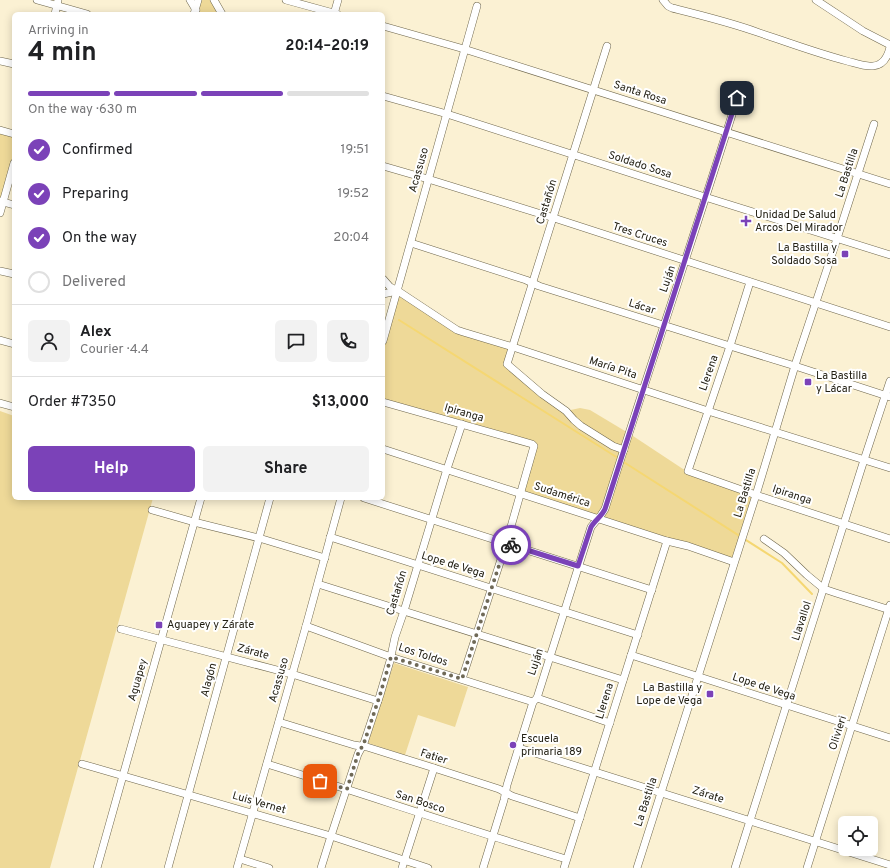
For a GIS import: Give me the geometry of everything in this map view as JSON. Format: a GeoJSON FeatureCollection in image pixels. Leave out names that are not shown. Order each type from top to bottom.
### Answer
{"type":"FeatureCollection","features":[{"type":"Feature","properties":{"kind":"street"},"geometry":{"type":"LineString","coordinates":[[37,0],[58,3],[82,12]]}},
{"type":"Feature","properties":{"kind":"street"},"geometry":{"type":"LineString","coordinates":[[190,0],[195,12]]}},
{"type":"Feature","properties":{"kind":"street"},"geometry":{"type":"LineString","coordinates":[[195,12],[198,0]]}},
{"type":"Feature","properties":{"kind":"street"},"geometry":{"type":"LineString","coordinates":[[214,0],[221,12]]}},
{"type":"Feature","properties":{"kind":"street"},"geometry":{"type":"LineString","coordinates":[[286,0],[328,12]]}},
{"type":"Feature","properties":{"kind":"street"},"geometry":{"type":"LineString","coordinates":[[335,12],[338,0]]}},
{"type":"Feature","properties":{"kind":"street"},"geometry":{"type":"LineString","coordinates":[[663,0],[672,8],[734,24],[807,49],[862,64],[873,66],[882,63],[886,59],[890,46],[863,31],[816,0]]}},
{"type":"Feature","properties":{"kind":"street","name":"Acassuso"},"geometry":{"type":"LineString","coordinates":[[385,334],[477,6]]}},
{"type":"Feature","properties":{"kind":"street","name":"Santa Rosa"},"geometry":{"type":"LineString","coordinates":[[385,27],[464,49],[593,89],[890,184]]}},
{"type":"Feature","properties":{"kind":"street","name":"Castañón"},"geometry":{"type":"LineString","coordinates":[[607,46],[507,364],[542,394],[566,411],[581,426],[623,453]]}},
{"type":"Feature","properties":{"kind":"street"},"geometry":{"type":"LineString","coordinates":[[0,61],[12,64]]}},
{"type":"Feature","properties":{"kind":"street","name":"Luján"},"geometry":{"type":"LineString","coordinates":[[483,868],[506,793],[507,785],[550,657],[578,566],[592,524],[598,519],[605,509],[741,86]]}},
{"type":"Feature","properties":{"kind":"street","name":"Soldado Sosa"},"geometry":{"type":"LineString","coordinates":[[385,97],[447,114],[890,255]]}},
{"type":"Feature","properties":{"kind":"street","name":"La Bastilla"},"geometry":{"type":"LineString","coordinates":[[637,868],[756,495],[815,303],[874,124]]}},
{"type":"Feature","properties":{"kind":"street"},"geometry":{"type":"LineString","coordinates":[[0,130],[12,133]]}},
{"type":"Feature","properties":{"kind":"street","name":"Tres Cruces"},"geometry":{"type":"LineString","coordinates":[[385,167],[554,218],[890,326]]}},
{"type":"Feature","properties":{"kind":"street"},"geometry":{"type":"LineString","coordinates":[[0,213],[2,201],[12,169]]}},
{"type":"Feature","properties":{"kind":"street"},"geometry":{"type":"LineString","coordinates":[[2,201],[12,204]]}},
{"type":"Feature","properties":{"kind":"street","name":"Lácar"},"geometry":{"type":"LineString","coordinates":[[411,243],[888,396]]}},
{"type":"Feature","properties":{"kind":"street"},"geometry":{"type":"LineString","coordinates":[[0,270],[12,273]]}},
{"type":"Feature","properties":{"kind":"street","name":"María Pita"},"geometry":{"type":"LineString","coordinates":[[385,281],[390,287],[457,330],[890,468]]}},
{"type":"Feature","properties":{"kind":"street","name":"Llerena"},"geometry":{"type":"LineString","coordinates":[[688,471],[750,282]]}},
{"type":"Feature","properties":{"kind":"street"},"geometry":{"type":"LineString","coordinates":[[385,294],[398,291]]}},
{"type":"Feature","properties":{"kind":"street"},"geometry":{"type":"LineString","coordinates":[[385,322],[387,326]]}},
{"type":"Feature","properties":{"kind":"street"},"geometry":{"type":"LineString","coordinates":[[0,340],[12,343]]}},
{"type":"Feature","properties":{"kind":"street","name":"Llavallol"},"geometry":{"type":"LineString","coordinates":[[735,868],[864,460],[888,396],[890,381]]}},
{"type":"Feature","properties":{"kind":"street"},"geometry":{"type":"LineString","coordinates":[[0,403],[12,407]]}},
{"type":"Feature","properties":{"kind":"street","name":"Ipiranga"},"geometry":{"type":"LineString","coordinates":[[385,403],[532,444],[534,449],[521,493]]}},
{"type":"Feature","properties":{"kind":"street","name":"Castañón"},"geometry":{"type":"LineString","coordinates":[[321,868],[330,836],[378,701],[391,657],[394,637],[404,611],[417,565],[462,424]]}},
{"type":"Feature","properties":{"kind":"street","name":"Sudamérica"},"geometry":{"type":"LineString","coordinates":[[385,450],[734,562]]}},
{"type":"Feature","properties":{"kind":"street","name":"Ipiranga"},"geometry":{"type":"LineString","coordinates":[[688,471],[890,539]]}},
{"type":"Feature","properties":{"kind":"street"},"geometry":{"type":"LineString","coordinates":[[462,679],[521,493]]}},
{"type":"Feature","properties":{"kind":"street","name":"Aguapey"},"geometry":{"type":"LineString","coordinates":[[97,868],[200,500]]}},
{"type":"Feature","properties":{"kind":"street","name":"Alagón"},"geometry":{"type":"LineString","coordinates":[[168,868],[269,500]]}},
{"type":"Feature","properties":{"kind":"street","name":"Acassuso"},"geometry":{"type":"LineString","coordinates":[[237,868],[340,500]]}},
{"type":"Feature","properties":{"kind":"street"},"geometry":{"type":"LineString","coordinates":[[370,500],[652,590]]}},
{"type":"Feature","properties":{"kind":"street"},"geometry":{"type":"LineString","coordinates":[[152,510],[259,538],[325,558]]}},
{"type":"Feature","properties":{"kind":"street","name":"Lope de Vega"},"geometry":{"type":"LineString","coordinates":[[330,537],[638,635]]}},
{"type":"Feature","properties":{"kind":"street"},"geometry":{"type":"LineString","coordinates":[[764,539],[784,553],[807,576],[824,589],[890,608]]}},
{"type":"Feature","properties":{"kind":"street","name":"Llerena"},"geometry":{"type":"LineString","coordinates":[[564,868],[667,541]]}},
{"type":"Feature","properties":{"kind":"street"},"geometry":{"type":"LineString","coordinates":[[318,584],[623,680]]}},
{"type":"Feature","properties":{"kind":"street","name":"Olivieri"},"geometry":{"type":"LineString","coordinates":[[807,868],[890,608]]}},
{"type":"Feature","properties":{"kind":"street","name":"Los Toldos"},"geometry":{"type":"LineString","coordinates":[[306,626],[391,657],[610,723]]}},
{"type":"Feature","properties":{"kind":"street","name":"Zárate"},"geometry":{"type":"LineString","coordinates":[[121,629],[292,674],[378,701]]}},
{"type":"Feature","properties":{"kind":"street","name":"Lope de Vega"},"geometry":{"type":"LineString","coordinates":[[631,655],[786,706],[890,738]]}},
{"type":"Feature","properties":{"kind":"street","name":"Fatier"},"geometry":{"type":"LineString","coordinates":[[279,722],[434,768],[499,789],[512,796],[580,818]]}},
{"type":"Feature","properties":{"kind":"street","name":"Zárate"},"geometry":{"type":"LineString","coordinates":[[519,748],[890,865]]}},
{"type":"Feature","properties":{"kind":"street","name":"Luis Vernet"},"geometry":{"type":"LineString","coordinates":[[82,764],[330,836],[403,864],[428,868]]}},
{"type":"Feature","properties":{"kind":"street","name":"San Bosco"},"geometry":{"type":"LineString","coordinates":[[266,764],[566,859]]}},
{"type":"Feature","properties":{"kind":"street"},"geometry":{"type":"LineString","coordinates":[[403,864],[434,768]]}},
{"type":"Feature","properties":{"kind":"street"},"geometry":{"type":"LineString","coordinates":[[240,859],[269,868]]}},
{"type":"Feature","properties":{"kind":"shaded area"},"geometry":{"type":"Polygon","coordinates":[[[201,0],[210,0],[218,12],[198,12],[201,0]]]}},
{"type":"Feature","properties":{"kind":"shaded area"},"geometry":{"type":"Polygon","coordinates":[[[0,130],[12,133],[12,168],[0,201],[0,130]]]}},
{"type":"Feature","properties":{"kind":"shaded area"},"geometry":{"type":"Polygon","coordinates":[[[398,291],[457,330],[513,347],[507,364],[566,411],[580,408],[590,410],[683,469],[756,495],[734,562],[521,493],[534,446],[385,403],[385,334],[398,291]]]}},
{"type":"Feature","properties":{"kind":"shaded area"},"geometry":{"type":"Polygon","coordinates":[[[0,411],[12,415],[12,500],[152,500],[50,868],[0,868],[0,411]]]}},
{"type":"Feature","properties":{"kind":"shaded area"},"geometry":{"type":"Polygon","coordinates":[[[394,663],[468,687],[455,727],[418,715],[405,755],[368,743],[394,663]]]}},
{"type":"Feature","properties":{"kind":"waterway"},"geometry":{"type":"LineString","coordinates":[[399,320],[618,458]]}},
{"type":"Feature","properties":{"kind":"waterway"},"geometry":{"type":"LineString","coordinates":[[622,461],[782,563],[812,594]]}},
{"type":"Feature","properties":{"kind":"way so far"},"geometry":{"type":"LineString","coordinates":[[320,781],[347,789],[358,754],[364,743],[391,657],[462,679],[506,544],[511,545]]}},
{"type":"Feature","properties":{"kind":"place","name":"Unidad De Salud Arcos Del Mirador"},"geometry":{"type":"Point","coordinates":[746,221]}},
{"type":"Feature","properties":{"kind":"place","name":"La Bastilla y Soldado Sosa"},"geometry":{"type":"Point","coordinates":[845,254]}},
{"type":"Feature","properties":{"kind":"place","name":"La Bastilla y Lácar"},"geometry":{"type":"Point","coordinates":[808,382]}},
{"type":"Feature","properties":{"kind":"place","name":"Aguapey y Zárate"},"geometry":{"type":"Point","coordinates":[159,625]}},
{"type":"Feature","properties":{"kind":"place","name":"La Bastilla y Lope de Vega"},"geometry":{"type":"Point","coordinates":[710,694]}},
{"type":"Feature","properties":{"kind":"place","name":"Escuela primaria 189"},"geometry":{"type":"Point","coordinates":[513,745]}},
{"type":"Feature","properties":{"kind":"route"},"geometry":{"type":"LineString","coordinates":[[511,545],[578,566],[592,524],[601,516],[605,509],[737,98]]}}]}
